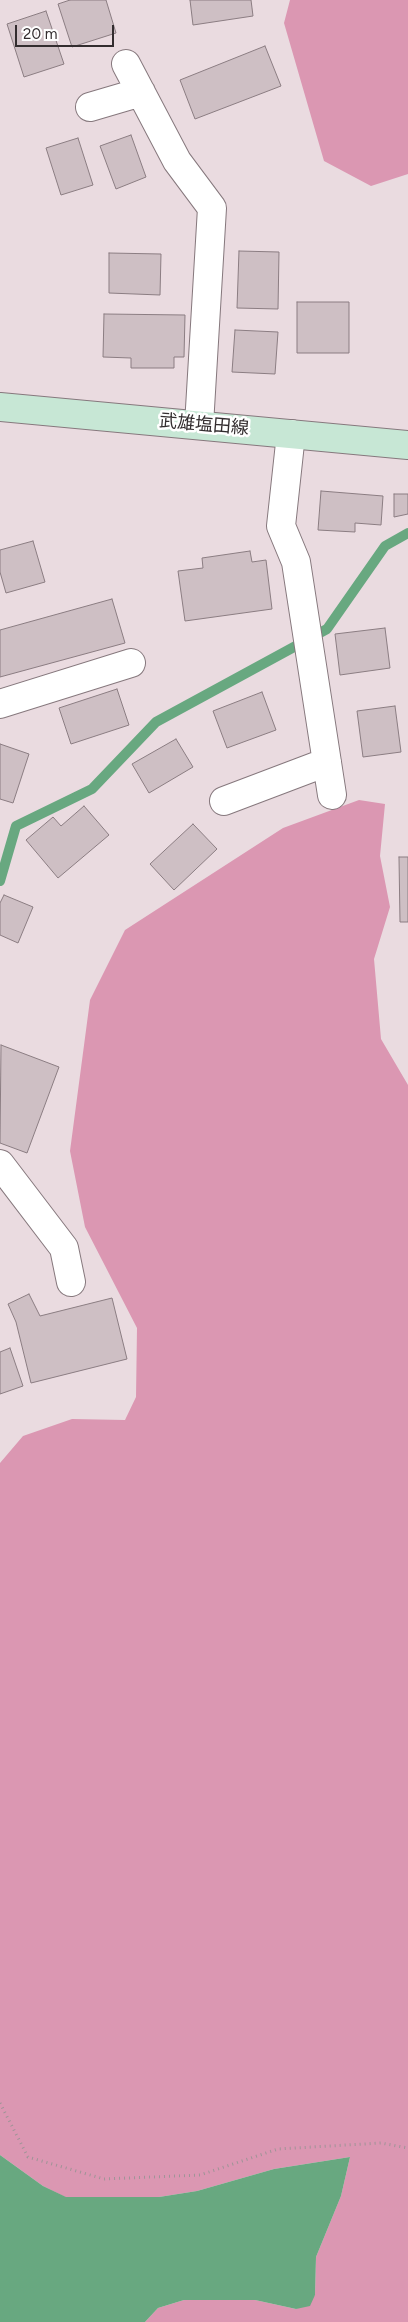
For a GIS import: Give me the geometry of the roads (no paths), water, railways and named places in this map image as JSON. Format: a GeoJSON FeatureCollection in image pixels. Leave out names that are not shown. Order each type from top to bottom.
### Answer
{"type":"FeatureCollection","features":[{"type":"Feature","properties":{"kind":"main road","name":"武雄塩田線"},"geometry":{"type":"LineString","coordinates":[[0,407],[408,445]]}},
{"type":"Feature","properties":{"kind":"street"},"geometry":{"type":"LineString","coordinates":[[126,64],[177,161],[212,208],[198,425]]}},
{"type":"Feature","properties":{"kind":"street"},"geometry":{"type":"LineString","coordinates":[[90,107],[141,92]]}},
{"type":"Feature","properties":{"kind":"street"},"geometry":{"type":"LineString","coordinates":[[291,434],[281,526],[296,562],[332,795]]}},
{"type":"Feature","properties":{"kind":"street"},"geometry":{"type":"LineString","coordinates":[[0,704],[131,663]]}},
{"type":"Feature","properties":{"kind":"street"},"geometry":{"type":"LineString","coordinates":[[224,801],[327,762]]}},
{"type":"Feature","properties":{"kind":"street"},"geometry":{"type":"LineString","coordinates":[[0,1164],[64,1248],[71,1282]]}},
{"type":"Feature","properties":{"kind":"waterway"},"geometry":{"type":"LineString","coordinates":[[0,881],[16,826],[92,789],[156,722],[327,629],[385,546],[408,533]]}}]}
